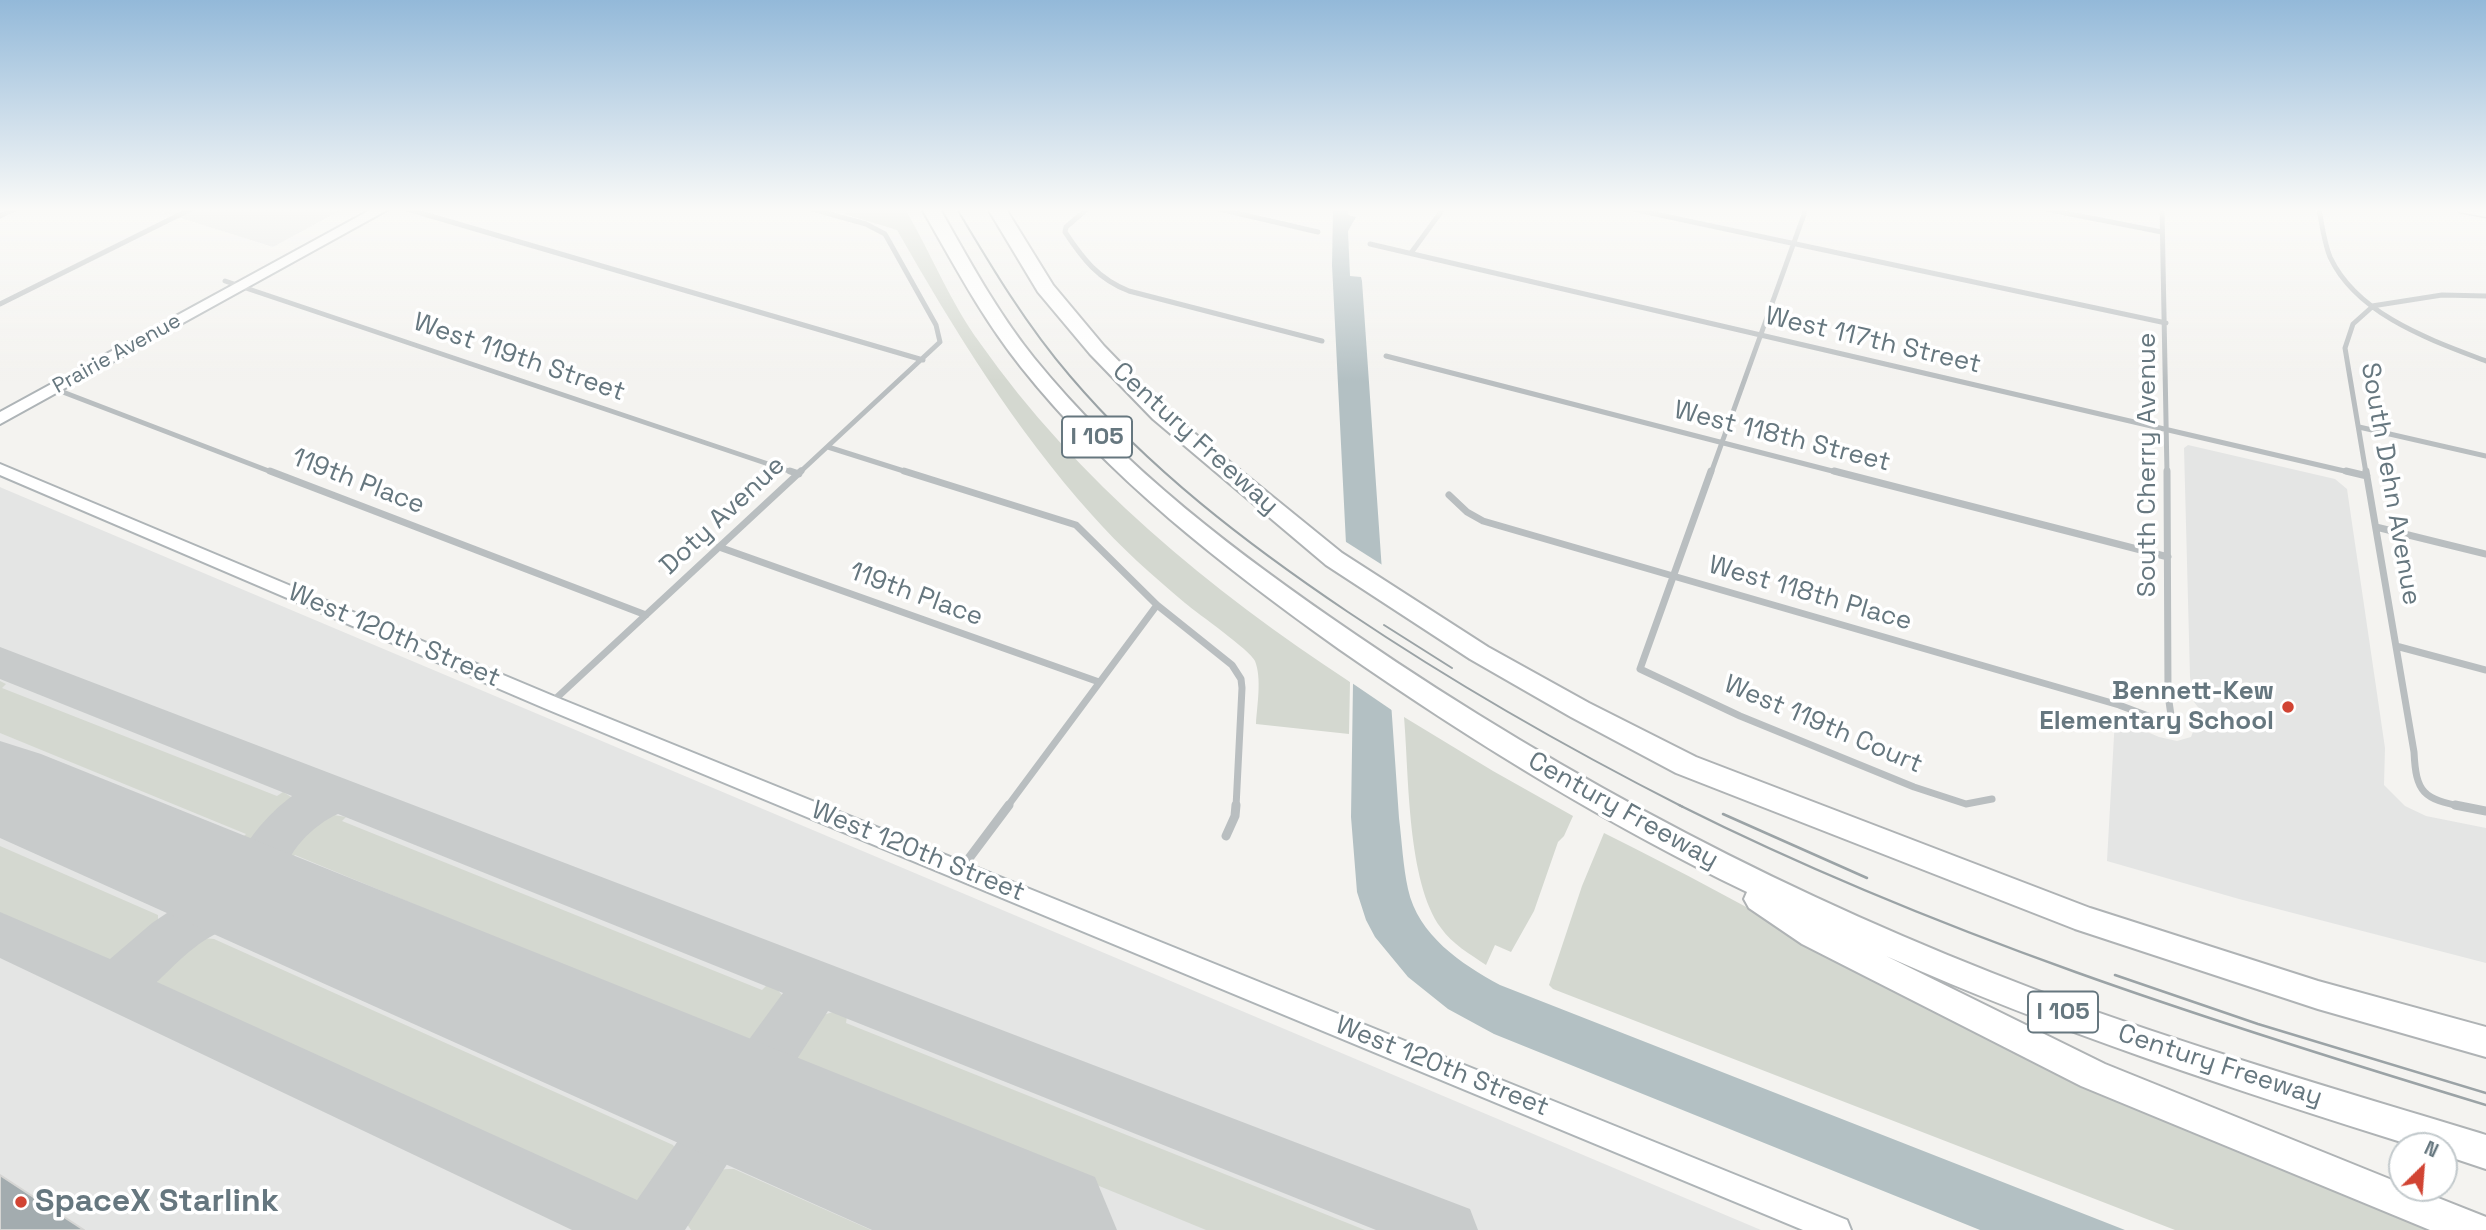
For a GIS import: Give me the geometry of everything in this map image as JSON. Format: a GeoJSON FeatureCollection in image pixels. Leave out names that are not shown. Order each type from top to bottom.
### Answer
{"type":"FeatureCollection","features":[{"type":"Feature","properties":{"kind":"highway","name":"Century Freeway"},"geometry":{"type":"LineString","coordinates":[[965,266],[987,304],[1042,380],[1116,456],[1211,541],[1315,619],[1400,678],[1550,774],[1798,904],[1966,977],[2125,1035],[2486,1152]]}},
{"type":"Feature","properties":{"kind":"highway","name":"Century Freeway"},"geometry":{"type":"LineString","coordinates":[[1032,266],[1045,288],[1097,350],[1160,415],[1334,559],[1479,653],[1580,710],[1686,765],[2086,920],[2318,995],[2486,1042]]}},
{"type":"Feature","properties":{"kind":"highway"},"geometry":{"type":"LineString","coordinates":[[1656,831],[1813,935],[2093,1075],[2473,1230]]}},
{"type":"Feature","properties":{"kind":"main road","name":"Prairie Avenue"},"geometry":{"type":"LineString","coordinates":[[0,405],[252,266]]}},
{"type":"Feature","properties":{"kind":"main road","name":"Prairie Avenue"},"geometry":{"type":"LineString","coordinates":[[0,419],[278,266]]}},
{"type":"Feature","properties":{"kind":"main road","name":"West 120th Street"},"geometry":{"type":"LineString","coordinates":[[0,469],[551,703],[1838,1230]]}},
{"type":"Feature","properties":{"kind":"street"},"geometry":{"type":"LineString","coordinates":[[0,304],[76,266]]}},
{"type":"Feature","properties":{"kind":"street"},"geometry":{"type":"LineString","coordinates":[[603,266],[923,360],[940,342],[936,325],[904,266]]}},
{"type":"Feature","properties":{"kind":"street"},"geometry":{"type":"LineString","coordinates":[[1088,266],[1092,273],[1112,285],[1322,341]]}},
{"type":"Feature","properties":{"kind":"street","name":"West 117th Street"},"geometry":{"type":"LineString","coordinates":[[1468,266],[2367,476]]}},
{"type":"Feature","properties":{"kind":"street"},"geometry":{"type":"LineString","coordinates":[[1673,577],[1785,266]]}},
{"type":"Feature","properties":{"kind":"street"},"geometry":{"type":"LineString","coordinates":[[1902,266],[2166,323]]}},
{"type":"Feature","properties":{"kind":"street","name":"South Cherry Avenue"},"geometry":{"type":"LineString","coordinates":[[2164,266],[2168,695],[2171,715],[2167,719]]}},
{"type":"Feature","properties":{"kind":"street"},"geometry":{"type":"LineString","coordinates":[[2337,266],[2372,307],[2436,340],[2486,361]]}},
{"type":"Feature","properties":{"kind":"street","name":"West 119th Street"},"geometry":{"type":"LineString","coordinates":[[225,281],[799,474]]}},
{"type":"Feature","properties":{"kind":"street"},"geometry":{"type":"LineString","coordinates":[[2372,307],[2442,295],[2486,296]]}},
{"type":"Feature","properties":{"kind":"street","name":"South Dehn Avenue"},"geometry":{"type":"LineString","coordinates":[[2372,307],[2353,324],[2345,348],[2414,752],[2416,780],[2421,789],[2449,803],[2486,811]]}},
{"type":"Feature","properties":{"kind":"street","name":"West 118th Street"},"geometry":{"type":"LineString","coordinates":[[1385,356],[2168,557]]}},
{"type":"Feature","properties":{"kind":"street","name":"Doty Avenue"},"geometry":{"type":"LineString","coordinates":[[551,703],[923,360]]}},
{"type":"Feature","properties":{"kind":"street","name":"119th Place"},"geometry":{"type":"LineString","coordinates":[[55,389],[646,615]]}},
{"type":"Feature","properties":{"kind":"street"},"geometry":{"type":"LineString","coordinates":[[2359,427],[2486,456]]}},
{"type":"Feature","properties":{"kind":"street"},"geometry":{"type":"LineString","coordinates":[[828,447],[1076,525],[1157,604],[1225,658],[1241,679],[1235,816],[1226,836]]}},
{"type":"Feature","properties":{"kind":"street","name":"West 118th Place"},"geometry":{"type":"LineString","coordinates":[[1449,495],[1467,512],[1483,521],[2119,705],[2156,719],[2167,719]]}},
{"type":"Feature","properties":{"kind":"street"},"geometry":{"type":"LineString","coordinates":[[2376,527],[2486,554]]}},
{"type":"Feature","properties":{"kind":"street","name":"119th Place"},"geometry":{"type":"LineString","coordinates":[[719,547],[1099,682]]}},
{"type":"Feature","properties":{"kind":"street","name":"West 119th Court"},"geometry":{"type":"LineString","coordinates":[[1673,577],[1640,669],[1740,716],[1914,787],[1966,804],[1993,799]]}},
{"type":"Feature","properties":{"kind":"street"},"geometry":{"type":"LineString","coordinates":[[961,869],[1157,604]]}},
{"type":"Feature","properties":{"kind":"street"},"geometry":{"type":"LineString","coordinates":[[2396,646],[2486,670]]}},
{"type":"Feature","properties":{"kind":"shaded area"},"geometry":{"type":"Polygon","coordinates":[[[918,266],[935,266],[980,343],[1059,441],[1103,487],[1197,571],[1298,647],[1350,682],[1349,734],[1256,724],[1258,676],[1255,661],[1125,550],[1092,515],[1011,413],[918,266]]]}},
{"type":"Feature","properties":{"kind":"shaded area"},"geometry":{"type":"Polygon","coordinates":[[[1332,266],[1350,266],[1350,276],[1361,277],[1362,281],[1399,818],[1408,889],[1413,905],[1431,934],[1456,958],[1500,985],[2125,1230],[1980,1230],[1494,1034],[1448,1009],[1408,977],[1375,937],[1357,892],[1351,817],[1353,683],[1332,266]]]}},
{"type":"Feature","properties":{"kind":"shaded area","name":"Bennett-Kew Elementary School"},"geometry":{"type":"Polygon","coordinates":[[[2188,445],[2335,479],[2347,489],[2385,748],[2384,785],[2405,806],[2426,816],[2486,828],[2486,963],[2239,899],[2107,861],[2115,718],[2159,737],[2177,741],[2191,737],[2201,711],[2194,702],[2190,677],[2184,448],[2188,445]]]}},
{"type":"Feature","properties":{"kind":"shaded area"},"geometry":{"type":"Polygon","coordinates":[[[0,487],[2,488],[1761,1230],[0,1230],[0,487]]]}},
{"type":"Feature","properties":{"kind":"shaded area"},"geometry":{"type":"Polygon","coordinates":[[[0,681],[6,684],[2,688],[277,796],[283,792],[293,798],[294,806],[270,832],[254,841],[238,842],[246,834],[0,733],[0,681]]]}},
{"type":"Feature","properties":{"kind":"shaded area"},"geometry":{"type":"Polygon","coordinates":[[[1404,717],[1573,816],[1564,836],[1558,842],[1534,911],[1511,952],[1495,945],[1486,965],[1445,934],[1430,908],[1422,884],[1412,827],[1404,717]]]}},
{"type":"Feature","properties":{"kind":"shaded area"},"geometry":{"type":"Polygon","coordinates":[[[328,814],[346,817],[342,821],[762,990],[767,985],[776,988],[782,995],[780,1013],[768,1032],[751,1046],[742,1049],[733,1047],[738,1038],[295,855],[287,861],[284,860],[287,846],[298,832],[328,814]]]}},
{"type":"Feature","properties":{"kind":"shaded area"},"geometry":{"type":"Polygon","coordinates":[[[1604,833],[2053,1068],[2244,1153],[2438,1230],[2175,1230],[1553,989],[1549,985],[1582,886],[1604,833]]]}},
{"type":"Feature","properties":{"kind":"shaded area"},"geometry":{"type":"Polygon","coordinates":[[[0,846],[158,915],[158,921],[119,957],[107,961],[0,913],[0,846]]]}},
{"type":"Feature","properties":{"kind":"shaded area"},"geometry":{"type":"Polygon","coordinates":[[[202,938],[214,939],[673,1145],[677,1152],[675,1160],[666,1176],[652,1191],[629,1203],[157,984],[158,976],[202,938]]]}},
{"type":"Feature","properties":{"kind":"shaded area"},"geometry":{"type":"Polygon","coordinates":[[[835,1012],[847,1016],[846,1023],[1365,1230],[1206,1230],[803,1064],[796,1073],[789,1063],[798,1038],[819,1018],[835,1012]]]}},
{"type":"Feature","properties":{"kind":"shaded area"},"geometry":{"type":"Polygon","coordinates":[[[734,1169],[871,1230],[691,1230],[683,1218],[694,1194],[706,1179],[714,1174],[721,1170],[734,1169]]]}},
{"type":"Feature","properties":{"kind":"pier"},"geometry":{"type":"Polygon","coordinates":[[[1343,540],[1384,566],[1396,713],[1349,681],[1343,540]]]}},
{"type":"Feature","properties":{"kind":"building","name":"SpaceX Starlink"},"geometry":{"type":"Polygon","coordinates":[[[0,1175],[84,1230],[0,1230],[0,1175]]]}},
{"type":"Feature","properties":{"kind":"taxiway"},"geometry":{"type":"LineString","coordinates":[[0,662],[345,797]]}},
{"type":"Feature","properties":{"kind":"taxiway"},"geometry":{"type":"LineString","coordinates":[[106,982],[127,975],[183,928],[210,913],[240,905],[276,904],[263,890],[259,878],[260,867],[274,843],[306,810],[332,796],[345,797]]}},
{"type":"Feature","properties":{"kind":"taxiway"},"geometry":{"type":"LineString","coordinates":[[345,797],[799,975]]}},
{"type":"Feature","properties":{"kind":"taxiway"},"geometry":{"type":"LineString","coordinates":[[0,934],[636,1230]]}},
{"type":"Feature","properties":{"kind":"taxiway"},"geometry":{"type":"LineString","coordinates":[[656,1230],[660,1214],[807,1001],[808,986],[799,975]]}},
{"type":"Feature","properties":{"kind":"taxiway"},"geometry":{"type":"LineString","coordinates":[[799,975],[1449,1230]]}},
{"type":"Feature","properties":{"kind":"taxiway"},"geometry":{"type":"LineString","coordinates":[[693,1082],[731,1082],[748,1075],[764,1063]]}},
{"type":"Feature","properties":{"kind":"taxiway"},"geometry":{"type":"LineString","coordinates":[[712,1139],[731,1126],[749,1119],[790,1123]]}},
{"type":"Feature","properties":{"kind":"runway"},"geometry":{"type":"LineString","coordinates":[[0,787],[1042,1230]]}},
{"type":"Feature","properties":{"kind":"tram line"},"geometry":{"type":"LineString","coordinates":[[992,266],[1054,357],[1100,410],[1166,474],[1236,532],[1310,586],[1430,665],[1596,762],[1681,806]]}},
{"type":"Feature","properties":{"kind":"tram line"},"geometry":{"type":"LineString","coordinates":[[1384,625],[1452,668]]}},
{"type":"Feature","properties":{"kind":"tram line"},"geometry":{"type":"LineString","coordinates":[[1681,806],[1776,852],[1975,935],[2178,1008],[2486,1105]]}},
{"type":"Feature","properties":{"kind":"tram line"},"geometry":{"type":"LineString","coordinates":[[1723,814],[1867,878]]}},
{"type":"Feature","properties":{"kind":"tram line"},"geometry":{"type":"LineString","coordinates":[[2115,975],[2258,1024],[2486,1093]]}},
{"type":"Feature","properties":{"kind":"place","name":"Bennett-Kew Elementary School"},"geometry":{"type":"Point","coordinates":[2288,707]}},
{"type":"Feature","properties":{"kind":"place","name":"SpaceX Starlink"},"geometry":{"type":"Point","coordinates":[21,1202]}}]}
